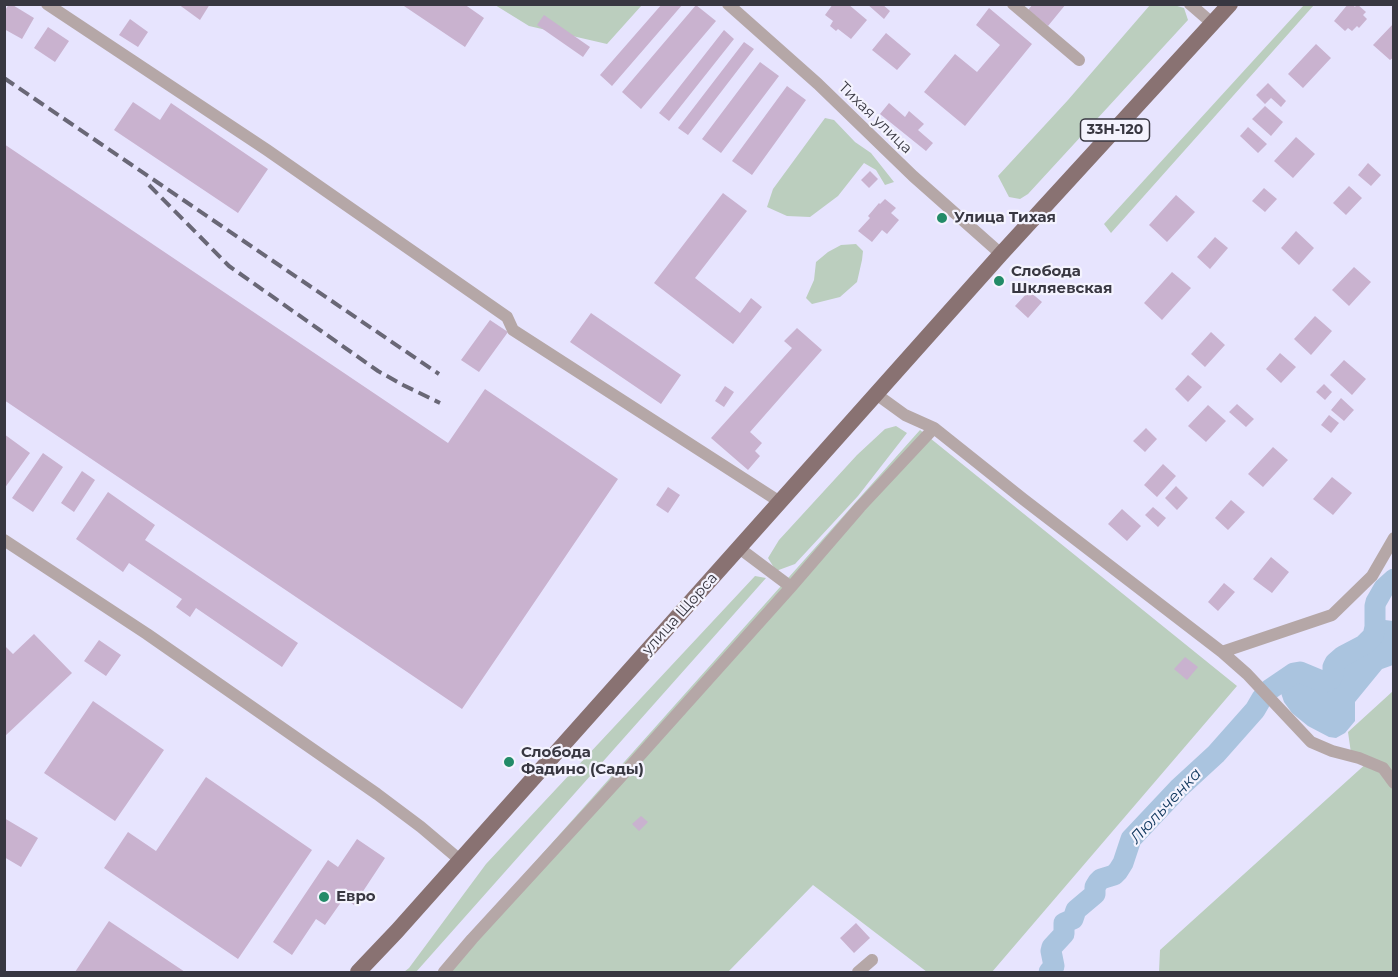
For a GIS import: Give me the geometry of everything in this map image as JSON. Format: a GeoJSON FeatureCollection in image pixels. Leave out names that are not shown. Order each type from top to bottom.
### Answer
{"type":"FeatureCollection","features":[{"type":"Feature","properties":{"kind":"main road","name":"33Н-120"},"geometry":{"type":"LineString","coordinates":[[1001,254],[1230,4]]}},
{"type":"Feature","properties":{"kind":"main road","name":"улица Щорса"},"geometry":{"type":"LineString","coordinates":[[357,972],[397,932],[1001,254]]}},
{"type":"Feature","properties":{"kind":"street"},"geometry":{"type":"LineString","coordinates":[[47,4],[267,150],[507,317],[513,330],[780,502]]}},
{"type":"Feature","properties":{"kind":"street","name":"Тихая улица"},"geometry":{"type":"LineString","coordinates":[[728,4],[818,84],[913,176],[1001,254]]}},
{"type":"Feature","properties":{"kind":"street"},"geometry":{"type":"LineString","coordinates":[[1013,4],[1079,60]]}},
{"type":"Feature","properties":{"kind":"street"},"geometry":{"type":"LineString","coordinates":[[1190,4],[1212,23]]}},
{"type":"Feature","properties":{"kind":"street"},"geometry":{"type":"LineString","coordinates":[[876,394],[905,415],[934,428],[1222,652],[1247,674],[1311,742],[1383,768],[1394,783]]}},
{"type":"Feature","properties":{"kind":"street"},"geometry":{"type":"LineString","coordinates":[[444,972],[791,587],[860,507],[934,428]]}},
{"type":"Feature","properties":{"kind":"street"},"geometry":{"type":"LineString","coordinates":[[1222,652],[1332,615],[1372,576],[1394,538]]}},
{"type":"Feature","properties":{"kind":"street"},"geometry":{"type":"LineString","coordinates":[[4,540],[147,634],[359,782],[407,816],[460,860]]}},
{"type":"Feature","properties":{"kind":"street"},"geometry":{"type":"LineString","coordinates":[[739,548],[791,587]]}},
{"type":"Feature","properties":{"kind":"street"},"geometry":{"type":"LineString","coordinates":[[858,972],[872,960]]}},
{"type":"Feature","properties":{"kind":"green space"},"geometry":{"type":"Polygon","coordinates":[[[495,5],[642,5],[607,44],[529,26],[495,5]]]}},
{"type":"Feature","properties":{"kind":"green space"},"geometry":{"type":"Polygon","coordinates":[[[1150,5],[1174,5],[1184,8],[1188,20],[1028,194],[1020,199],[1009,197],[998,176],[1068,100],[1150,5]]]}},
{"type":"Feature","properties":{"kind":"green space"},"geometry":{"type":"Polygon","coordinates":[[[1304,5],[1314,5],[1111,233],[1104,224],[1304,5]]]}},
{"type":"Feature","properties":{"kind":"green space"},"geometry":{"type":"Polygon","coordinates":[[[825,118],[834,120],[855,142],[871,153],[894,182],[885,185],[876,170],[864,163],[838,196],[810,217],[787,216],[767,207],[773,189],[825,118]]]}},
{"type":"Feature","properties":{"kind":"green space"},"geometry":{"type":"Polygon","coordinates":[[[856,244],[863,251],[857,282],[840,297],[812,304],[806,298],[814,280],[816,262],[841,245],[856,244]]]}},
{"type":"Feature","properties":{"kind":"green space"},"geometry":{"type":"Polygon","coordinates":[[[896,426],[907,433],[858,496],[795,564],[776,571],[768,558],[779,540],[857,455],[885,429],[896,426]]]}},
{"type":"Feature","properties":{"kind":"green space"},"geometry":{"type":"Polygon","coordinates":[[[920,430],[1237,686],[992,972],[927,972],[813,885],[728,972],[437,972],[920,430]]]}},
{"type":"Feature","properties":{"kind":"green space"},"geometry":{"type":"Polygon","coordinates":[[[755,576],[766,578],[416,972],[404,972],[486,864],[755,576]]]}},
{"type":"Feature","properties":{"kind":"green space"},"geometry":{"type":"Polygon","coordinates":[[[1393,691],[1393,972],[1159,972],[1160,950],[1369,761],[1351,753],[1348,732],[1393,691]]]}},
{"type":"Feature","properties":{"kind":"water"},"geometry":{"type":"Polygon","coordinates":[[[1385,620],[1393,621],[1393,665],[1382,669],[1355,702],[1355,721],[1345,733],[1336,738],[1329,737],[1308,726],[1292,713],[1281,693],[1283,683],[1289,677],[1300,672],[1324,682],[1328,681],[1333,675],[1335,663],[1370,640],[1375,627],[1385,620]]]}},
{"type":"Feature","properties":{"kind":"building"},"geometry":{"type":"Polygon","coordinates":[[[9,4],[34,18],[22,39],[4,29],[4,12],[9,4]]]}},
{"type":"Feature","properties":{"kind":"building"},"geometry":{"type":"Polygon","coordinates":[[[178,4],[210,4],[200,20],[178,4]]]}},
{"type":"Feature","properties":{"kind":"building"},"geometry":{"type":"Polygon","coordinates":[[[401,4],[464,4],[484,18],[465,47],[401,4]]]}},
{"type":"Feature","properties":{"kind":"building"},"geometry":{"type":"Polygon","coordinates":[[[662,4],[683,4],[612,86],[600,75],[662,4]]]}},
{"type":"Feature","properties":{"kind":"building"},"geometry":{"type":"Polygon","coordinates":[[[833,4],[848,4],[867,20],[851,39],[830,26],[833,21],[825,15],[833,4]]]}},
{"type":"Feature","properties":{"kind":"building"},"geometry":{"type":"Polygon","coordinates":[[[867,4],[882,4],[890,11],[884,19],[867,4]]]}},
{"type":"Feature","properties":{"kind":"building"},"geometry":{"type":"Polygon","coordinates":[[[1033,4],[1066,4],[1048,26],[1028,10],[1033,4]]]}},
{"type":"Feature","properties":{"kind":"building"},"geometry":{"type":"Polygon","coordinates":[[[1348,4],[1355,7],[1357,4],[1366,12],[1363,15],[1367,19],[1359,28],[1357,26],[1352,31],[1348,28],[1345,31],[1334,21],[1348,4]]]}},
{"type":"Feature","properties":{"kind":"building"},"geometry":{"type":"Polygon","coordinates":[[[696,5],[716,21],[641,109],[622,92],[696,5]]]}},
{"type":"Feature","properties":{"kind":"building"},"geometry":{"type":"Polygon","coordinates":[[[989,8],[1032,44],[965,126],[924,92],[955,54],[977,72],[1000,45],[976,25],[989,8]]]}},
{"type":"Feature","properties":{"kind":"building"},"geometry":{"type":"Polygon","coordinates":[[[544,15],[590,47],[583,57],[537,25],[544,15]]]}},
{"type":"Feature","properties":{"kind":"building"},"geometry":{"type":"Polygon","coordinates":[[[130,19],[148,32],[138,47],[119,35],[130,19]]]}},
{"type":"Feature","properties":{"kind":"building"},"geometry":{"type":"Polygon","coordinates":[[[1394,23],[1394,57],[1390,60],[1373,45],[1394,23]]]}},
{"type":"Feature","properties":{"kind":"building"},"geometry":{"type":"Polygon","coordinates":[[[48,27],[69,41],[55,62],[34,48],[48,27]]]}},
{"type":"Feature","properties":{"kind":"building"},"geometry":{"type":"Polygon","coordinates":[[[724,30],[734,39],[669,121],[659,113],[724,30]]]}},
{"type":"Feature","properties":{"kind":"building"},"geometry":{"type":"Polygon","coordinates":[[[886,33],[911,54],[897,70],[872,50],[886,33]]]}},
{"type":"Feature","properties":{"kind":"building"},"geometry":{"type":"Polygon","coordinates":[[[744,42],[754,49],[688,135],[678,128],[744,42]]]}},
{"type":"Feature","properties":{"kind":"building"},"geometry":{"type":"Polygon","coordinates":[[[1316,44],[1331,58],[1303,88],[1288,74],[1316,44]]]}},
{"type":"Feature","properties":{"kind":"building"},"geometry":{"type":"Polygon","coordinates":[[[760,62],[779,76],[721,153],[702,139],[760,62]]]}},
{"type":"Feature","properties":{"kind":"building"},"geometry":{"type":"Polygon","coordinates":[[[1268,83],[1286,101],[1281,107],[1271,98],[1265,104],[1256,95],[1268,83]]]}},
{"type":"Feature","properties":{"kind":"building"},"geometry":{"type":"Polygon","coordinates":[[[787,86],[806,100],[752,175],[732,161],[787,86]]]}},
{"type":"Feature","properties":{"kind":"building"},"geometry":{"type":"Polygon","coordinates":[[[133,102],[160,120],[171,103],[268,169],[238,213],[114,130],[133,102]]]}},
{"type":"Feature","properties":{"kind":"building"},"geometry":{"type":"Polygon","coordinates":[[[889,103],[905,117],[909,111],[924,124],[918,130],[933,143],[926,151],[880,114],[889,103]]]}},
{"type":"Feature","properties":{"kind":"building"},"geometry":{"type":"Polygon","coordinates":[[[1265,106],[1283,122],[1271,136],[1252,119],[1265,106]]]}},
{"type":"Feature","properties":{"kind":"building"},"geometry":{"type":"Polygon","coordinates":[[[1248,127],[1267,144],[1258,153],[1240,136],[1248,127]]]}},
{"type":"Feature","properties":{"kind":"building"},"geometry":{"type":"Polygon","coordinates":[[[1296,137],[1315,154],[1293,178],[1274,161],[1296,137]]]}},
{"type":"Feature","properties":{"kind":"building"},"geometry":{"type":"Polygon","coordinates":[[[4,144],[448,443],[485,389],[618,479],[462,709],[4,400],[4,144]]]}},
{"type":"Feature","properties":{"kind":"building"},"geometry":{"type":"Polygon","coordinates":[[[1368,163],[1381,175],[1371,186],[1358,175],[1368,163]]]}},
{"type":"Feature","properties":{"kind":"building"},"geometry":{"type":"Polygon","coordinates":[[[870,171],[878,179],[869,188],[861,180],[870,171]]]}},
{"type":"Feature","properties":{"kind":"building"},"geometry":{"type":"Polygon","coordinates":[[[1349,186],[1362,198],[1346,215],[1333,203],[1349,186]]]}},
{"type":"Feature","properties":{"kind":"building"},"geometry":{"type":"Polygon","coordinates":[[[1264,188],[1277,199],[1265,212],[1252,201],[1264,188]]]}},
{"type":"Feature","properties":{"kind":"building"},"geometry":{"type":"Polygon","coordinates":[[[723,193],[747,211],[695,278],[740,313],[751,298],[762,307],[733,344],[654,283],[723,193]]]}},
{"type":"Feature","properties":{"kind":"building"},"geometry":{"type":"Polygon","coordinates":[[[1176,195],[1195,212],[1167,242],[1149,225],[1176,195]]]}},
{"type":"Feature","properties":{"kind":"building"},"geometry":{"type":"Polygon","coordinates":[[[885,199],[896,208],[891,213],[899,220],[887,234],[882,230],[872,242],[858,231],[870,218],[868,216],[885,199]]]}},
{"type":"Feature","properties":{"kind":"building"},"geometry":{"type":"Polygon","coordinates":[[[1296,231],[1314,248],[1299,265],[1281,248],[1296,231]]]}},
{"type":"Feature","properties":{"kind":"building"},"geometry":{"type":"Polygon","coordinates":[[[1215,237],[1228,248],[1210,269],[1197,257],[1215,237]]]}},
{"type":"Feature","properties":{"kind":"building"},"geometry":{"type":"Polygon","coordinates":[[[1354,267],[1371,282],[1349,306],[1332,290],[1354,267]]]}},
{"type":"Feature","properties":{"kind":"building"},"geometry":{"type":"Polygon","coordinates":[[[1172,272],[1191,288],[1162,320],[1144,303],[1172,272]]]}},
{"type":"Feature","properties":{"kind":"building"},"geometry":{"type":"Polygon","coordinates":[[[1029,291],[1042,302],[1028,318],[1015,306],[1029,291]]]}},
{"type":"Feature","properties":{"kind":"building"},"geometry":{"type":"Polygon","coordinates":[[[591,313],[681,375],[661,404],[570,342],[591,313]]]}},
{"type":"Feature","properties":{"kind":"building"},"geometry":{"type":"Polygon","coordinates":[[[1315,316],[1332,331],[1311,355],[1294,339],[1315,316]]]}},
{"type":"Feature","properties":{"kind":"building"},"geometry":{"type":"Polygon","coordinates":[[[490,320],[508,332],[479,372],[461,360],[490,320]]]}},
{"type":"Feature","properties":{"kind":"building"},"geometry":{"type":"Polygon","coordinates":[[[797,328],[822,350],[750,432],[762,443],[755,451],[760,456],[748,470],[711,438],[792,348],[784,341],[797,328]]]}},
{"type":"Feature","properties":{"kind":"building"},"geometry":{"type":"Polygon","coordinates":[[[1211,332],[1225,345],[1205,367],[1191,354],[1211,332]]]}},
{"type":"Feature","properties":{"kind":"building"},"geometry":{"type":"Polygon","coordinates":[[[1280,353],[1296,367],[1281,383],[1266,369],[1280,353]]]}},
{"type":"Feature","properties":{"kind":"building"},"geometry":{"type":"Polygon","coordinates":[[[1344,360],[1366,379],[1352,395],[1330,375],[1344,360]]]}},
{"type":"Feature","properties":{"kind":"building"},"geometry":{"type":"Polygon","coordinates":[[[1188,375],[1202,387],[1188,402],[1175,389],[1188,375]]]}},
{"type":"Feature","properties":{"kind":"building"},"geometry":{"type":"Polygon","coordinates":[[[1324,384],[1332,392],[1325,400],[1316,392],[1324,384]]]}},
{"type":"Feature","properties":{"kind":"building"},"geometry":{"type":"Polygon","coordinates":[[[725,386],[734,392],[724,407],[715,401],[725,386]]]}},
{"type":"Feature","properties":{"kind":"building"},"geometry":{"type":"Polygon","coordinates":[[[1341,398],[1354,410],[1344,421],[1331,410],[1341,398]]]}},
{"type":"Feature","properties":{"kind":"building"},"geometry":{"type":"Polygon","coordinates":[[[1237,404],[1254,419],[1246,427],[1229,412],[1237,404]]]}},
{"type":"Feature","properties":{"kind":"building"},"geometry":{"type":"Polygon","coordinates":[[[1208,405],[1226,421],[1206,442],[1188,426],[1208,405]]]}},
{"type":"Feature","properties":{"kind":"building"},"geometry":{"type":"Polygon","coordinates":[[[1329,415],[1339,423],[1331,433],[1321,425],[1329,415]]]}},
{"type":"Feature","properties":{"kind":"building"},"geometry":{"type":"Polygon","coordinates":[[[1146,428],[1157,439],[1145,452],[1133,441],[1146,428]]]}},
{"type":"Feature","properties":{"kind":"building"},"geometry":{"type":"Polygon","coordinates":[[[4,434],[30,453],[4,489],[4,434]]]}},
{"type":"Feature","properties":{"kind":"building"},"geometry":{"type":"Polygon","coordinates":[[[1273,447],[1288,460],[1263,487],[1248,474],[1273,447]]]}},
{"type":"Feature","properties":{"kind":"building"},"geometry":{"type":"Polygon","coordinates":[[[43,453],[63,467],[33,512],[12,498],[43,453]]]}},
{"type":"Feature","properties":{"kind":"building"},"geometry":{"type":"Polygon","coordinates":[[[1163,464],[1176,476],[1157,497],[1144,485],[1163,464]]]}},
{"type":"Feature","properties":{"kind":"building"},"geometry":{"type":"Polygon","coordinates":[[[82,471],[95,480],[74,512],[61,503],[82,471]]]}},
{"type":"Feature","properties":{"kind":"building"},"geometry":{"type":"Polygon","coordinates":[[[1332,477],[1352,493],[1333,515],[1313,499],[1332,477]]]}},
{"type":"Feature","properties":{"kind":"building"},"geometry":{"type":"Polygon","coordinates":[[[1176,486],[1188,498],[1177,510],[1165,498],[1176,486]]]}},
{"type":"Feature","properties":{"kind":"building"},"geometry":{"type":"Polygon","coordinates":[[[668,487],[680,495],[668,513],[656,505],[668,487]]]}},
{"type":"Feature","properties":{"kind":"building"},"geometry":{"type":"Polygon","coordinates":[[[108,492],[155,525],[145,540],[298,643],[282,667],[196,608],[190,617],[176,607],[182,599],[129,563],[123,572],[76,539],[108,492]]]}},
{"type":"Feature","properties":{"kind":"building"},"geometry":{"type":"Polygon","coordinates":[[[1231,500],[1245,512],[1228,530],[1215,518],[1231,500]]]}},
{"type":"Feature","properties":{"kind":"building"},"geometry":{"type":"Polygon","coordinates":[[[1153,507],[1166,518],[1158,527],[1145,515],[1153,507]]]}},
{"type":"Feature","properties":{"kind":"building"},"geometry":{"type":"Polygon","coordinates":[[[1122,509],[1141,526],[1127,541],[1108,524],[1122,509]]]}},
{"type":"Feature","properties":{"kind":"building"},"geometry":{"type":"Polygon","coordinates":[[[1271,557],[1289,572],[1272,593],[1253,579],[1271,557]]]}},
{"type":"Feature","properties":{"kind":"building"},"geometry":{"type":"Polygon","coordinates":[[[1224,583],[1235,592],[1218,611],[1208,602],[1224,583]]]}},
{"type":"Feature","properties":{"kind":"building"},"geometry":{"type":"Polygon","coordinates":[[[34,634],[72,673],[4,737],[4,645],[13,654],[34,634]]]}},
{"type":"Feature","properties":{"kind":"building"},"geometry":{"type":"Polygon","coordinates":[[[99,640],[121,655],[106,676],[84,661],[99,640]]]}},
{"type":"Feature","properties":{"kind":"building"},"geometry":{"type":"Polygon","coordinates":[[[1185,657],[1198,667],[1187,680],[1174,669],[1185,657]]]}},
{"type":"Feature","properties":{"kind":"building"},"geometry":{"type":"Polygon","coordinates":[[[93,701],[164,750],[115,821],[44,773],[93,701]]]}},
{"type":"Feature","properties":{"kind":"building"},"geometry":{"type":"Polygon","coordinates":[[[206,777],[312,850],[238,959],[104,868],[128,832],[156,851],[206,777]]]}},
{"type":"Feature","properties":{"kind":"building"},"geometry":{"type":"Polygon","coordinates":[[[641,816],[648,822],[639,831],[632,824],[641,816]]]}},
{"type":"Feature","properties":{"kind":"building"},"geometry":{"type":"Polygon","coordinates":[[[4,818],[38,838],[21,867],[4,857],[4,818]]]}},
{"type":"Feature","properties":{"kind":"building"},"geometry":{"type":"Polygon","coordinates":[[[357,839],[385,858],[354,905],[344,898],[325,925],[316,919],[292,955],[273,942],[328,860],[338,867],[357,839]]]}},
{"type":"Feature","properties":{"kind":"building"},"geometry":{"type":"Polygon","coordinates":[[[109,921],[185,972],[75,972],[109,921]]]}},
{"type":"Feature","properties":{"kind":"building"},"geometry":{"type":"Polygon","coordinates":[[[856,923],[870,938],[854,953],[840,938],[856,923]]]}},
{"type":"Feature","properties":{"kind":"waterway","name":"Люльченка"},"geometry":{"type":"LineString","coordinates":[[1269,690],[1294,673],[1300,672],[1324,682],[1331,679],[1335,663],[1364,645],[1373,636],[1376,602],[1384,588],[1394,579]]}},
{"type":"Feature","properties":{"kind":"waterway","name":"Люльченка"},"geometry":{"type":"LineString","coordinates":[[1049,972],[1054,966],[1052,947],[1064,934],[1064,923],[1073,919],[1076,910],[1095,894],[1095,887],[1101,879],[1114,875],[1118,871],[1131,839],[1179,788],[1216,754],[1255,710],[1262,698]]}},
{"type":"Feature","properties":{"kind":"railway"},"geometry":{"type":"LineString","coordinates":[[4,78],[439,374]]}},
{"type":"Feature","properties":{"kind":"railway"},"geometry":{"type":"LineString","coordinates":[[149,185],[229,266],[378,371],[440,403]]}},
{"type":"Feature","properties":{"kind":"place","name":"Улица Тихая"},"geometry":{"type":"Point","coordinates":[942,218]}},
{"type":"Feature","properties":{"kind":"place","name":"Слобода Шкляевская"},"geometry":{"type":"Point","coordinates":[999,281]}},
{"type":"Feature","properties":{"kind":"place","name":"Слобода Фадино (Сады)"},"geometry":{"type":"Point","coordinates":[509,762]}},
{"type":"Feature","properties":{"kind":"place","name":"Евро"},"geometry":{"type":"Point","coordinates":[324,897]}}]}
